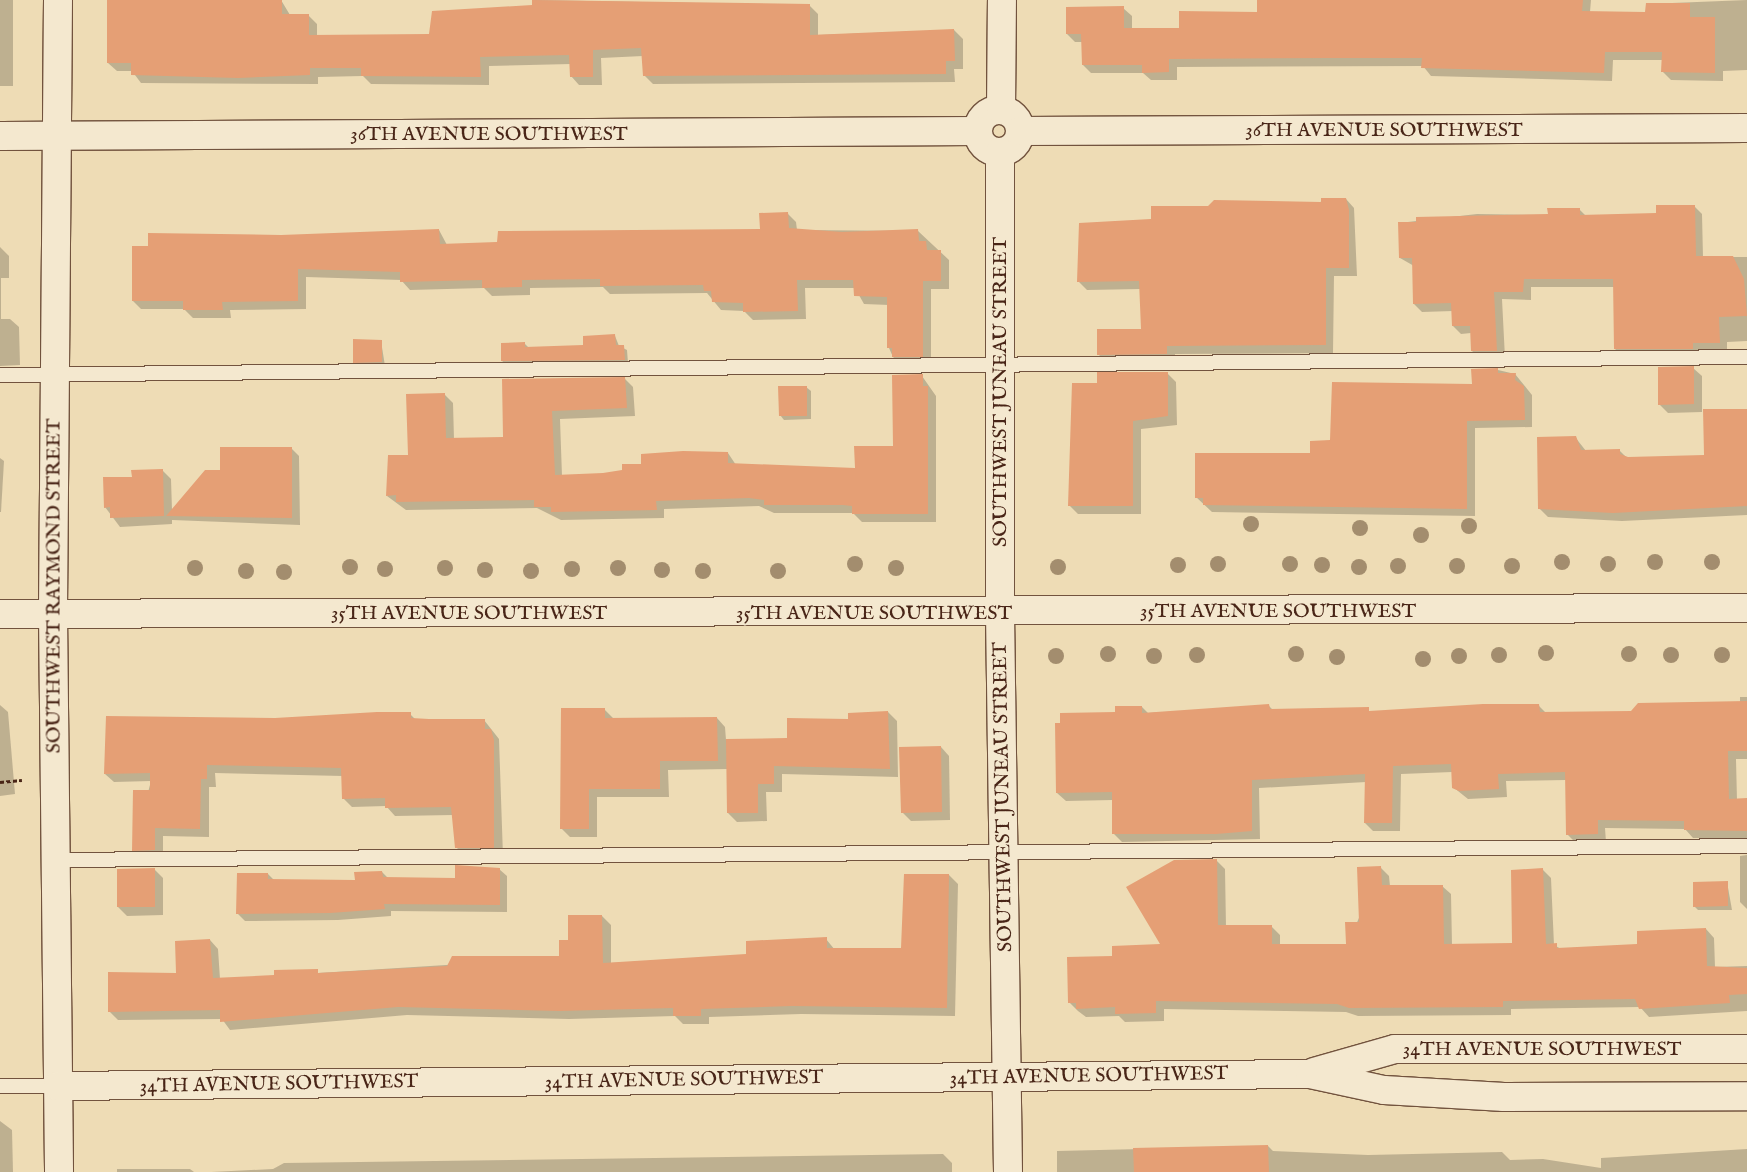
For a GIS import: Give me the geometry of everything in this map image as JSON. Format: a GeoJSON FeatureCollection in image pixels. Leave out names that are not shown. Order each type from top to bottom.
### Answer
{"type":"FeatureCollection","features":[{"type":"Feature","properties":{"kind":"street","name":"SOUTHWEST RAYMOND STREET"},"geometry":{"type":"LineString","coordinates":[[58,0],[53,614],[59,1172]]}},
{"type":"Feature","properties":{"kind":"street"},"geometry":{"type":"LineString","coordinates":[[1000,110],[1002,0]]}},
{"type":"Feature","properties":{"kind":"street"},"geometry":{"type":"LineString","coordinates":[[1000,110],[1015,118],[1020,131],[1015,145],[1000,152],[983,146],[978,131],[984,115],[1000,110]]}},
{"type":"Feature","properties":{"kind":"street","name":"36TH AVENUE SOUTHWEST"},"geometry":{"type":"LineString","coordinates":[[1020,131],[1747,128]]}},
{"type":"Feature","properties":{"kind":"street","name":"36TH AVENUE SOUTHWEST"},"geometry":{"type":"LineString","coordinates":[[0,136],[978,131]]}},
{"type":"Feature","properties":{"kind":"street","name":"SOUTHWEST JUNEAU STREET"},"geometry":{"type":"LineString","coordinates":[[1000,152],[1000,612],[1008,1172]]}},
{"type":"Feature","properties":{"kind":"street","name":"35TH AVENUE SOUTHWEST"},"geometry":{"type":"LineString","coordinates":[[0,614],[1747,608]]}},
{"type":"Feature","properties":{"kind":"street","name":"34TH AVENUE SOUTHWEST"},"geometry":{"type":"LineString","coordinates":[[1310,1074],[1396,1049],[1747,1049]]}},
{"type":"Feature","properties":{"kind":"street","name":"34TH AVENUE SOUTHWEST"},"geometry":{"type":"LineString","coordinates":[[58,1086],[1310,1074],[1384,1090],[1504,1097],[1747,1096]]}},
{"type":"Feature","properties":{"kind":"lane"},"geometry":{"type":"LineString","coordinates":[[0,375],[1747,357]]}},
{"type":"Feature","properties":{"kind":"lane"},"geometry":{"type":"LineString","coordinates":[[55,860],[1747,846]]}},
{"type":"Feature","properties":{"kind":"lane"},"geometry":{"type":"LineString","coordinates":[[0,1086],[58,1086]]}},
{"type":"Feature","properties":{"kind":"path"},"geometry":{"type":"LineString","coordinates":[[0,782],[22,780]]}},
{"type":"Feature","properties":{"kind":"building"},"geometry":{"type":"Polygon","coordinates":[[[107,0],[282,0],[282,14],[309,14],[309,35],[429,34],[432,11],[532,5],[532,0],[810,4],[810,35],[954,29],[955,61],[946,61],[946,74],[643,76],[641,48],[593,50],[593,77],[570,77],[569,55],[480,57],[481,77],[361,76],[361,68],[310,68],[310,75],[238,78],[131,75],[131,63],[107,63],[107,0]]]}},
{"type":"Feature","properties":{"kind":"building"},"geometry":{"type":"Polygon","coordinates":[[[1257,0],[1583,0],[1582,11],[1645,12],[1646,3],[1690,3],[1690,17],[1715,17],[1715,73],[1661,72],[1662,52],[1605,52],[1604,73],[1421,68],[1422,58],[1328,58],[1169,59],[1169,72],[1142,73],[1142,65],[1082,65],[1081,34],[1066,34],[1066,7],[1124,6],[1124,28],[1179,28],[1179,11],[1257,12],[1257,0]]]}},
{"type":"Feature","properties":{"kind":"building"},"geometry":{"type":"Polygon","coordinates":[[[1321,198],[1346,198],[1349,210],[1349,268],[1326,268],[1326,345],[1167,346],[1167,354],[1097,355],[1097,329],[1141,329],[1139,281],[1077,282],[1079,223],[1151,219],[1151,206],[1208,206],[1214,200],[1321,202],[1321,198]]]}},
{"type":"Feature","properties":{"kind":"building"},"geometry":{"type":"Polygon","coordinates":[[[1656,205],[1695,205],[1696,256],[1733,256],[1744,279],[1747,316],[1719,317],[1720,343],[1693,343],[1693,349],[1614,349],[1613,279],[1524,279],[1523,292],[1494,292],[1497,351],[1471,351],[1470,326],[1452,326],[1451,303],[1413,304],[1412,258],[1399,258],[1398,222],[1416,222],[1416,217],[1548,214],[1547,208],[1580,208],[1580,215],[1656,213],[1656,205]]]}},
{"type":"Feature","properties":{"kind":"building"},"geometry":{"type":"Polygon","coordinates":[[[788,212],[789,228],[842,232],[918,229],[919,241],[926,241],[927,250],[941,250],[941,281],[923,281],[923,357],[892,357],[892,348],[887,348],[887,297],[854,296],[853,280],[797,280],[798,311],[743,312],[743,303],[712,302],[711,291],[704,291],[703,285],[600,286],[600,279],[522,280],[522,287],[482,288],[482,280],[400,282],[400,272],[298,269],[298,301],[222,302],[223,310],[183,310],[183,301],[132,301],[132,246],[148,246],[148,233],[281,235],[439,229],[440,244],[497,242],[498,231],[760,229],[759,213],[788,212]]]}},
{"type":"Feature","properties":{"kind":"building"},"geometry":{"type":"Polygon","coordinates":[[[615,334],[616,345],[624,345],[625,360],[501,361],[501,343],[525,342],[525,347],[583,345],[583,336],[615,334]]]}},
{"type":"Feature","properties":{"kind":"building"},"geometry":{"type":"Polygon","coordinates":[[[353,339],[382,340],[382,362],[353,363],[353,339]]]}},
{"type":"Feature","properties":{"kind":"building"},"geometry":{"type":"Polygon","coordinates":[[[1694,366],[1694,404],[1658,405],[1658,367],[1694,366]]]}},
{"type":"Feature","properties":{"kind":"building"},"geometry":{"type":"Polygon","coordinates":[[[1498,368],[1498,373],[1516,373],[1515,380],[1524,386],[1525,420],[1467,421],[1467,509],[1203,505],[1203,498],[1195,498],[1195,453],[1310,453],[1310,441],[1330,440],[1332,382],[1472,384],[1471,369],[1498,368]]]}},
{"type":"Feature","properties":{"kind":"building"},"geometry":{"type":"Polygon","coordinates":[[[1097,372],[1168,372],[1168,416],[1133,421],[1133,506],[1068,506],[1072,383],[1097,383],[1097,372]]]}},
{"type":"Feature","properties":{"kind":"building"},"geometry":{"type":"Polygon","coordinates":[[[923,374],[923,386],[928,386],[928,514],[852,514],[852,506],[764,505],[764,500],[749,498],[656,501],[657,510],[551,512],[551,507],[534,507],[534,500],[396,502],[396,495],[386,496],[388,455],[408,455],[406,394],[445,393],[446,438],[503,437],[502,379],[625,377],[627,408],[552,411],[555,475],[603,473],[622,470],[622,464],[641,464],[641,454],[683,451],[728,452],[728,463],[855,468],[854,446],[893,446],[892,375],[923,374]]]}},
{"type":"Feature","properties":{"kind":"building"},"geometry":{"type":"Polygon","coordinates":[[[778,386],[807,386],[807,416],[779,416],[778,386]]]}},
{"type":"Feature","properties":{"kind":"building"},"geometry":{"type":"Polygon","coordinates":[[[1703,409],[1747,409],[1747,506],[1613,513],[1538,509],[1537,437],[1576,436],[1581,450],[1620,449],[1620,454],[1628,457],[1704,455],[1703,409]]]}},
{"type":"Feature","properties":{"kind":"building"},"geometry":{"type":"Polygon","coordinates":[[[220,447],[292,447],[292,518],[166,516],[205,470],[220,470],[220,447]]]}},
{"type":"Feature","properties":{"kind":"building"},"geometry":{"type":"Polygon","coordinates":[[[163,469],[164,516],[110,518],[110,507],[104,508],[103,477],[132,477],[131,470],[163,469]]]}},
{"type":"Feature","properties":{"kind":"building"},"geometry":{"type":"Polygon","coordinates":[[[1747,701],[1747,751],[1728,751],[1729,799],[1747,798],[1747,831],[1684,830],[1684,821],[1598,820],[1598,834],[1566,835],[1565,772],[1498,774],[1499,789],[1459,791],[1452,788],[1451,764],[1393,766],[1392,823],[1364,823],[1365,774],[1252,780],[1252,831],[1216,834],[1112,834],[1112,792],[1056,793],[1055,723],[1060,723],[1060,713],[1115,712],[1115,706],[1142,706],[1142,713],[1269,704],[1270,709],[1369,707],[1369,711],[1483,704],[1539,704],[1540,712],[1631,711],[1638,703],[1747,701]]]}},
{"type":"Feature","properties":{"kind":"building"},"geometry":{"type":"Polygon","coordinates":[[[561,708],[605,708],[605,718],[717,717],[718,761],[660,761],[660,789],[589,789],[589,829],[560,829],[561,708]]]}},
{"type":"Feature","properties":{"kind":"building"},"geometry":{"type":"Polygon","coordinates":[[[888,711],[890,769],[774,766],[774,784],[758,784],[758,813],[727,813],[726,739],[787,738],[787,718],[848,719],[848,713],[888,711]]]}},
{"type":"Feature","properties":{"kind":"building"},"geometry":{"type":"Polygon","coordinates":[[[411,712],[411,718],[485,719],[485,729],[491,729],[494,740],[494,848],[455,848],[451,807],[385,808],[385,798],[342,799],[341,768],[207,765],[207,779],[201,779],[200,829],[155,828],[155,850],[132,851],[133,790],[150,790],[150,773],[104,774],[106,716],[275,718],[411,712]]]}},
{"type":"Feature","properties":{"kind":"building"},"geometry":{"type":"Polygon","coordinates":[[[941,746],[942,812],[901,813],[899,747],[941,746]]]}},
{"type":"Feature","properties":{"kind":"building"},"geometry":{"type":"Polygon","coordinates":[[[1217,859],[1218,925],[1272,925],[1272,944],[1346,944],[1345,922],[1359,922],[1357,867],[1381,866],[1382,885],[1443,885],[1444,944],[1512,943],[1511,870],[1543,868],[1546,944],[1557,943],[1557,948],[1637,944],[1637,931],[1706,928],[1707,966],[1747,968],[1747,994],[1729,995],[1730,1003],[1639,1009],[1635,999],[1503,1001],[1503,1007],[1349,1008],[1337,1004],[1156,1001],[1156,1013],[1115,1014],[1115,1007],[1076,1009],[1076,1003],[1068,1003],[1067,957],[1112,956],[1112,946],[1160,944],[1126,887],[1174,860],[1217,859]]]}},
{"type":"Feature","properties":{"kind":"building"},"geometry":{"type":"Polygon","coordinates":[[[455,865],[500,868],[500,905],[384,904],[385,909],[330,913],[236,914],[237,873],[268,873],[268,879],[355,880],[354,872],[382,871],[383,877],[455,878],[455,865]]]}},
{"type":"Feature","properties":{"kind":"building"},"geometry":{"type":"Polygon","coordinates":[[[155,868],[155,907],[117,907],[117,869],[155,868]]]}},
{"type":"Feature","properties":{"kind":"building"},"geometry":{"type":"Polygon","coordinates":[[[904,874],[949,874],[947,1008],[792,1006],[701,1009],[701,1016],[673,1016],[673,1008],[559,1011],[398,1007],[220,1022],[220,1010],[108,1012],[108,972],[176,973],[175,941],[210,939],[213,978],[274,975],[274,970],[318,969],[318,973],[447,966],[452,956],[559,956],[559,940],[568,940],[568,915],[602,915],[603,963],[746,954],[746,941],[827,937],[827,948],[901,948],[904,874]]]}},
{"type":"Feature","properties":{"kind":"building"},"geometry":{"type":"Polygon","coordinates":[[[1728,881],[1728,906],[1693,907],[1693,882],[1728,881]]]}},
{"type":"Feature","properties":{"kind":"building"},"geometry":{"type":"Polygon","coordinates":[[[1268,1145],[1269,1172],[1134,1172],[1133,1148],[1268,1145]]]}}]}
